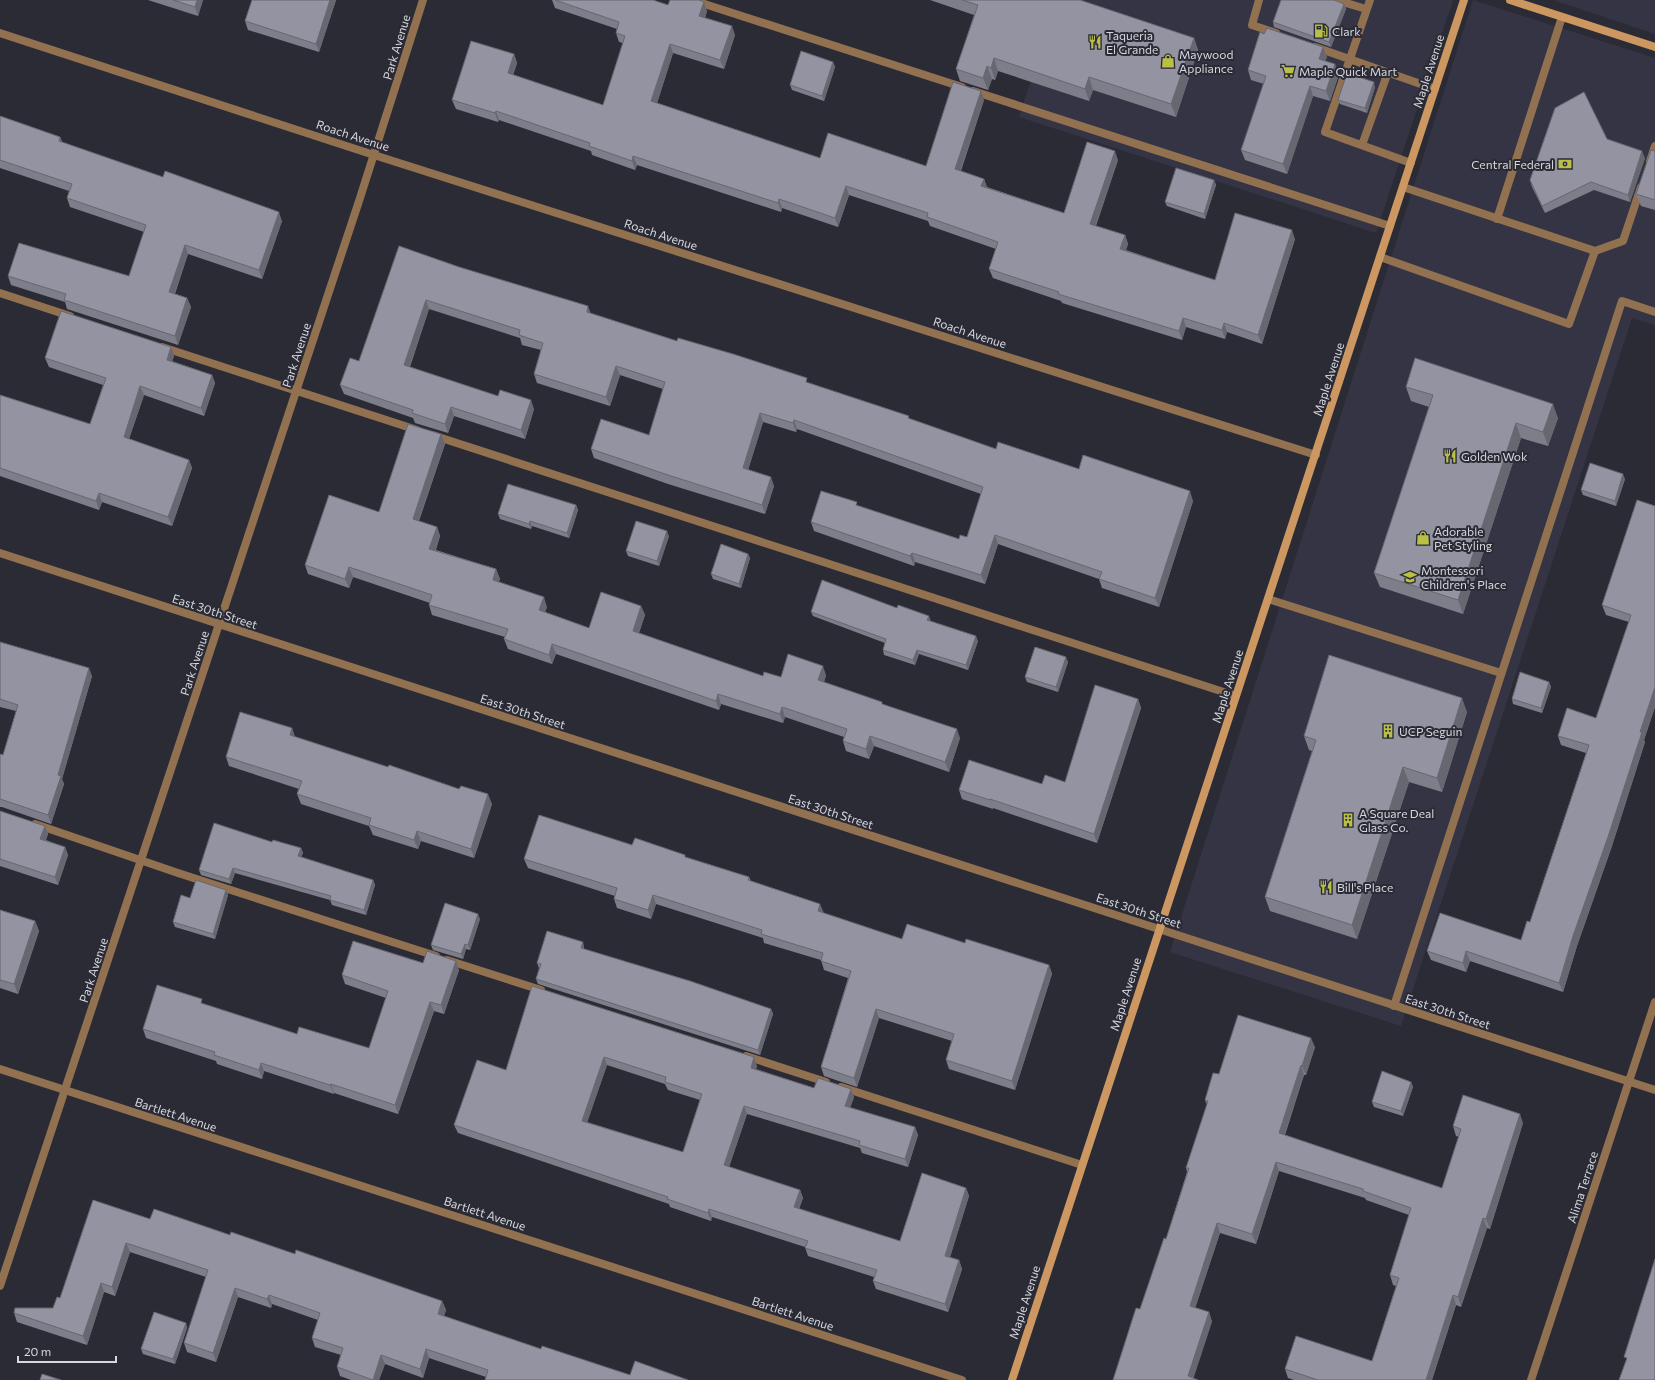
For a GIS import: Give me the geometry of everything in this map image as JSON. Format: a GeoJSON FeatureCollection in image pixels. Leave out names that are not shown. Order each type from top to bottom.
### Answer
{"type":"FeatureCollection","features":[{"type":"Feature","properties":{"kind":"street","name":"Park Avenue"},"geometry":{"type":"LineString","coordinates":[[0,1286],[297,390],[423,0]]}},
{"type":"Feature","properties":{"kind":"street"},"geometry":{"type":"LineString","coordinates":[[692,0],[1390,226]]}},
{"type":"Feature","properties":{"kind":"street"},"geometry":{"type":"LineString","coordinates":[[1259,0],[1252,25],[1282,35]]}},
{"type":"Feature","properties":{"kind":"street"},"geometry":{"type":"LineString","coordinates":[[1336,0],[1366,10]]}},
{"type":"Feature","properties":{"kind":"street"},"geometry":{"type":"LineString","coordinates":[[1370,0],[1325,132],[1411,163]]}},
{"type":"Feature","properties":{"kind":"street","name":"Maple Avenue"},"geometry":{"type":"LineString","coordinates":[[1012,1380],[1464,0]]}},
{"type":"Feature","properties":{"kind":"street"},"geometry":{"type":"LineString","coordinates":[[1510,0],[1655,47]]}},
{"type":"Feature","properties":{"kind":"street"},"geometry":{"type":"LineString","coordinates":[[1497,218],[1562,17]]}},
{"type":"Feature","properties":{"kind":"street","name":"Roach Avenue"},"geometry":{"type":"LineString","coordinates":[[0,33],[374,155],[1316,455]]}},
{"type":"Feature","properties":{"kind":"street"},"geometry":{"type":"LineString","coordinates":[[1305,43],[1435,89]]}},
{"type":"Feature","properties":{"kind":"street"},"geometry":{"type":"LineString","coordinates":[[1362,145],[1388,72]]}},
{"type":"Feature","properties":{"kind":"street"},"geometry":{"type":"LineString","coordinates":[[1403,187],[1595,251],[1623,241],[1655,146]]}},
{"type":"Feature","properties":{"kind":"street"},"geometry":{"type":"LineString","coordinates":[[1380,257],[1569,324],[1595,251]]}},
{"type":"Feature","properties":{"kind":"street"},"geometry":{"type":"LineString","coordinates":[[0,293],[76,318]]}},
{"type":"Feature","properties":{"kind":"street"},"geometry":{"type":"LineString","coordinates":[[1394,1006],[1622,301],[1655,312]]}},
{"type":"Feature","properties":{"kind":"street"},"geometry":{"type":"LineString","coordinates":[[152,343],[1236,696]]}},
{"type":"Feature","properties":{"kind":"street","name":"East 30th Street"},"geometry":{"type":"LineString","coordinates":[[0,553],[1655,1090]]}},
{"type":"Feature","properties":{"kind":"street"},"geometry":{"type":"LineString","coordinates":[[1268,599],[1501,673]]}},
{"type":"Feature","properties":{"kind":"street"},"geometry":{"type":"LineString","coordinates":[[30,822],[141,861],[548,993]]}},
{"type":"Feature","properties":{"kind":"street","name":"Alima Terrace"},"geometry":{"type":"LineString","coordinates":[[1531,1380],[1655,1002]]}},
{"type":"Feature","properties":{"kind":"street"},"geometry":{"type":"LineString","coordinates":[[738,1054],[1082,1165]]}},
{"type":"Feature","properties":{"kind":"street","name":"Bartlett Avenue"},"geometry":{"type":"LineString","coordinates":[[0,1069],[962,1380]]}},
{"type":"Feature","properties":{"kind":"shaded area"},"geometry":{"type":"Polygon","coordinates":[[[1057,0],[1453,0],[1376,233],[1019,117],[1057,0]]]}},
{"type":"Feature","properties":{"kind":"shaded area"},"geometry":{"type":"Polygon","coordinates":[[[1473,0],[1655,58],[1655,325],[1632,318],[1401,1026],[1170,952],[1473,0]]]}},
{"type":"Feature","properties":{"kind":"shaded area"},"geometry":{"type":"Polygon","coordinates":[[[1553,0],[1655,0],[1655,34],[1553,0]]]}},
{"type":"Feature","properties":{"kind":"building"},"geometry":{"type":"Polygon","coordinates":[[[173,0],[197,0],[195,7],[173,0]]]}},
{"type":"Feature","properties":{"kind":"building"},"geometry":{"type":"Polygon","coordinates":[[[252,0],[330,0],[316,44],[245,21],[252,0]]]}},
{"type":"Feature","properties":{"kind":"building"},"geometry":{"type":"Polygon","coordinates":[[[555,0],[653,0],[668,5],[670,0],[699,0],[704,2],[699,16],[732,26],[720,60],[670,44],[651,101],[820,158],[828,133],[926,166],[953,82],[981,91],[955,169],[984,179],[981,186],[1064,213],[1087,142],[1115,151],[1090,224],[1125,235],[1120,249],[1215,280],[1235,213],[1292,230],[1258,335],[1224,323],[1222,330],[1183,318],[1179,331],[1058,294],[1059,292],[989,269],[998,242],[927,217],[928,213],[846,186],[835,218],[779,199],[778,203],[633,156],[632,161],[589,146],[590,143],[496,111],[495,113],[452,100],[471,41],[514,54],[508,73],[603,105],[625,36],[616,33],[619,22],[555,0]]]}},
{"type":"Feature","properties":{"kind":"building"},"geometry":{"type":"Polygon","coordinates":[[[962,0],[1080,0],[1194,38],[1171,104],[1089,77],[1085,89],[994,58],[991,68],[987,66],[983,78],[956,69],[978,5],[962,0]]]}},
{"type":"Feature","properties":{"kind":"building","name":"Clark"},"geometry":{"type":"Polygon","coordinates":[[[1281,0],[1334,0],[1344,4],[1329,42],[1273,22],[1281,0]]]}},
{"type":"Feature","properties":{"kind":"building"},"geometry":{"type":"Polygon","coordinates":[[[1267,28],[1323,47],[1319,59],[1335,64],[1326,91],[1310,86],[1283,164],[1241,150],[1266,76],[1248,70],[1260,32],[1264,34],[1267,28]]]}},
{"type":"Feature","properties":{"kind":"building"},"geometry":{"type":"Polygon","coordinates":[[[801,51],[833,62],[822,96],[790,85],[801,51]]]}},
{"type":"Feature","properties":{"kind":"building"},"geometry":{"type":"Polygon","coordinates":[[[1347,73],[1374,82],[1365,108],[1338,100],[1347,73]]]}},
{"type":"Feature","properties":{"kind":"building"},"geometry":{"type":"Polygon","coordinates":[[[1584,92],[1607,139],[1642,151],[1628,195],[1591,182],[1542,206],[1530,180],[1555,108],[1584,92]]]}},
{"type":"Feature","properties":{"kind":"building"},"geometry":{"type":"Polygon","coordinates":[[[0,116],[60,137],[59,141],[163,177],[165,171],[279,212],[259,270],[185,245],[169,292],[187,298],[175,336],[64,300],[66,294],[8,276],[19,243],[129,276],[146,225],[67,198],[72,184],[0,160],[0,116]]]}},
{"type":"Feature","properties":{"kind":"building"},"geometry":{"type":"Polygon","coordinates":[[[1651,150],[1655,151],[1655,200],[1636,194],[1651,150]]]}},
{"type":"Feature","properties":{"kind":"building"},"geometry":{"type":"Polygon","coordinates":[[[1176,168],[1214,180],[1204,214],[1165,202],[1176,168]]]}},
{"type":"Feature","properties":{"kind":"building"},"geometry":{"type":"Polygon","coordinates":[[[399,246],[459,267],[588,306],[587,312],[677,341],[678,338],[807,378],[806,382],[909,416],[908,418],[996,449],[998,442],[1079,469],[1083,455],[1190,491],[1155,598],[1099,579],[1102,572],[995,535],[981,575],[912,553],[910,556],[811,522],[821,491],[857,502],[856,505],[959,539],[960,535],[967,537],[983,487],[794,420],[793,423],[760,413],[743,468],[771,477],[762,505],[591,449],[601,419],[649,435],[665,382],[616,366],[606,397],[534,374],[543,343],[519,335],[520,330],[426,300],[404,365],[498,396],[500,390],[531,400],[521,430],[451,407],[445,424],[412,413],[413,410],[340,385],[350,358],[359,361],[399,246]]]}},
{"type":"Feature","properties":{"kind":"building"},"geometry":{"type":"Polygon","coordinates":[[[61,311],[171,347],[167,360],[212,375],[201,408],[140,386],[124,437],[189,460],[168,517],[99,493],[96,501],[0,468],[0,395],[90,424],[106,378],[45,358],[61,311]]]}},
{"type":"Feature","properties":{"kind":"building"},"geometry":{"type":"Polygon","coordinates":[[[1415,358],[1553,404],[1543,432],[1516,423],[1458,600],[1374,573],[1433,395],[1406,387],[1415,358]]]}},
{"type":"Feature","properties":{"kind":"building"},"geometry":{"type":"Polygon","coordinates":[[[408,424],[441,434],[413,519],[437,527],[429,549],[496,569],[493,580],[544,597],[539,610],[589,628],[601,592],[641,606],[633,631],[763,676],[764,672],[781,677],[788,654],[823,666],[818,680],[882,702],[882,704],[957,729],[945,762],[870,736],[866,749],[843,741],[847,729],[782,707],[780,714],[718,694],[716,701],[552,644],[549,655],[504,639],[508,629],[429,605],[432,595],[349,567],[345,579],[305,565],[329,495],[379,512],[408,424]]]}},
{"type":"Feature","properties":{"kind":"building"},"geometry":{"type":"Polygon","coordinates":[[[1590,463],[1623,474],[1615,501],[1581,490],[1590,463]]]}},
{"type":"Feature","properties":{"kind":"building"},"geometry":{"type":"Polygon","coordinates":[[[508,484],[576,505],[567,533],[530,521],[529,524],[498,514],[508,484]]]}},
{"type":"Feature","properties":{"kind":"building"},"geometry":{"type":"Polygon","coordinates":[[[1637,500],[1655,506],[1655,687],[1608,837],[1573,936],[1559,983],[1466,951],[1463,963],[1427,951],[1440,913],[1521,940],[1527,921],[1530,922],[1589,745],[1558,736],[1567,708],[1596,718],[1631,615],[1602,605],[1637,500]]]}},
{"type":"Feature","properties":{"kind":"building"},"geometry":{"type":"Polygon","coordinates":[[[636,521],[667,531],[657,561],[626,551],[636,521]]]}},
{"type":"Feature","properties":{"kind":"building"},"geometry":{"type":"Polygon","coordinates":[[[721,544],[748,554],[739,584],[711,574],[721,544]]]}},
{"type":"Feature","properties":{"kind":"building"},"geometry":{"type":"Polygon","coordinates":[[[822,580],[897,608],[898,605],[929,616],[927,620],[976,636],[966,665],[917,650],[913,660],[883,650],[886,639],[811,612],[822,580]]]}},
{"type":"Feature","properties":{"kind":"building"},"geometry":{"type":"Polygon","coordinates":[[[0,642],[89,668],[58,775],[61,776],[48,815],[0,799],[0,754],[3,755],[18,705],[0,699],[0,642]]]}},
{"type":"Feature","properties":{"kind":"building"},"geometry":{"type":"Polygon","coordinates":[[[1035,647],[1066,657],[1056,687],[1025,677],[1035,647]]]}},
{"type":"Feature","properties":{"kind":"building"},"geometry":{"type":"Polygon","coordinates":[[[1329,655],[1462,698],[1437,778],[1403,767],[1352,925],[1265,897],[1316,740],[1304,736],[1329,655]]]}},
{"type":"Feature","properties":{"kind":"building"},"geometry":{"type":"Polygon","coordinates":[[[1520,672],[1549,682],[1541,708],[1512,699],[1520,672]]]}},
{"type":"Feature","properties":{"kind":"building"},"geometry":{"type":"Polygon","coordinates":[[[1095,685],[1138,699],[1094,834],[959,790],[969,760],[1042,784],[1045,775],[1065,782],[1095,685]]]}},
{"type":"Feature","properties":{"kind":"building"},"geometry":{"type":"Polygon","coordinates":[[[240,712],[292,728],[290,735],[388,767],[389,765],[459,789],[461,786],[488,794],[471,849],[417,831],[414,840],[369,825],[371,818],[297,794],[302,781],[226,757],[240,712]]]}},
{"type":"Feature","properties":{"kind":"building"},"geometry":{"type":"Polygon","coordinates":[[[0,811],[45,826],[40,839],[65,847],[55,877],[0,859],[0,811]]]}},
{"type":"Feature","properties":{"kind":"building"},"geometry":{"type":"Polygon","coordinates":[[[539,815],[632,845],[635,838],[685,855],[685,857],[749,877],[748,880],[820,904],[818,911],[902,939],[907,924],[965,943],[966,939],[1049,965],[1012,1081],[946,1060],[954,1034],[876,1009],[854,1078],[821,1067],[851,971],[821,961],[823,953],[761,934],[762,930],[653,895],[648,910],[614,899],[617,888],[524,859],[539,815]]]}},
{"type":"Feature","properties":{"kind":"building"},"geometry":{"type":"Polygon","coordinates":[[[214,823],[272,842],[273,840],[301,848],[298,856],[373,880],[364,910],[330,900],[331,896],[233,868],[229,879],[199,870],[214,823]]]}},
{"type":"Feature","properties":{"kind":"building"},"geometry":{"type":"Polygon","coordinates":[[[196,880],[226,890],[213,934],[173,922],[181,895],[190,898],[196,880]]]}},
{"type":"Feature","properties":{"kind":"building"},"geometry":{"type":"Polygon","coordinates":[[[445,903],[478,914],[468,945],[465,944],[461,954],[431,945],[445,903]]]}},
{"type":"Feature","properties":{"kind":"building"},"geometry":{"type":"Polygon","coordinates":[[[0,910],[35,921],[14,984],[0,980],[0,910]]]}},
{"type":"Feature","properties":{"kind":"building"},"geometry":{"type":"Polygon","coordinates":[[[547,931],[583,942],[581,948],[690,981],[771,1009],[758,1050],[536,979],[541,964],[537,963],[547,931]]]}},
{"type":"Feature","properties":{"kind":"building"},"geometry":{"type":"Polygon","coordinates":[[[353,941],[423,963],[427,951],[456,961],[441,1005],[430,1002],[395,1105],[261,1063],[259,1070],[214,1055],[215,1052],[143,1029],[157,985],[202,999],[201,1003],[297,1034],[299,1027],[369,1048],[388,991],[342,975],[353,941]]]}},
{"type":"Feature","properties":{"kind":"building"},"geometry":{"type":"Polygon","coordinates":[[[532,986],[754,1057],[751,1068],[814,1088],[818,1078],[851,1089],[845,1106],[915,1127],[905,1159],[859,1145],[860,1141],[744,1106],[724,1165],[800,1190],[794,1207],[900,1241],[922,1173],[966,1188],[945,1256],[959,1260],[945,1304],[873,1281],[877,1270],[805,1248],[808,1241],[709,1209],[708,1213],[667,1199],[668,1197],[454,1125],[477,1060],[506,1070],[532,986]],[[604,1057],[582,1121],[683,1152],[702,1094],[665,1082],[666,1077],[604,1057]]]}},
{"type":"Feature","properties":{"kind":"building"},"geometry":{"type":"Polygon","coordinates":[[[1238,1015],[1311,1038],[1279,1133],[1442,1188],[1461,1129],[1453,1126],[1463,1095],[1520,1114],[1486,1219],[1483,1218],[1458,1297],[1453,1295],[1426,1380],[1318,1380],[1285,1369],[1296,1336],[1372,1361],[1399,1278],[1390,1275],[1411,1208],[1363,1191],[1363,1189],[1276,1162],[1252,1234],[1217,1223],[1190,1306],[1209,1312],[1188,1376],[1198,1380],[1113,1380],[1136,1308],[1140,1309],[1164,1238],[1166,1239],[1189,1168],[1186,1168],[1208,1101],[1205,1100],[1213,1073],[1219,1074],[1238,1015]]]}},
{"type":"Feature","properties":{"kind":"building"},"geometry":{"type":"Polygon","coordinates":[[[1382,1071],[1411,1082],[1401,1111],[1372,1102],[1382,1071]]]}},
{"type":"Feature","properties":{"kind":"building"},"geometry":{"type":"Polygon","coordinates":[[[93,1200],[150,1219],[154,1209],[230,1235],[231,1232],[295,1254],[296,1250],[442,1301],[438,1314],[541,1349],[542,1346],[630,1375],[635,1361],[688,1380],[485,1380],[488,1370],[426,1349],[420,1369],[381,1355],[373,1380],[337,1367],[343,1348],[312,1338],[320,1313],[269,1295],[267,1299],[235,1288],[213,1353],[184,1343],[208,1270],[126,1243],[112,1287],[101,1283],[83,1336],[14,1313],[15,1308],[53,1308],[57,1297],[60,1298],[93,1200]]]}},
{"type":"Feature","properties":{"kind":"building"},"geometry":{"type":"Polygon","coordinates":[[[1655,1259],[1655,1380],[1619,1380],[1627,1358],[1624,1357],[1655,1259]]]}},
{"type":"Feature","properties":{"kind":"building"},"geometry":{"type":"Polygon","coordinates":[[[154,1312],[186,1323],[173,1359],[141,1349],[154,1312]]]}},
{"type":"Feature","properties":{"kind":"building"},"geometry":{"type":"Polygon","coordinates":[[[42,1374],[61,1380],[40,1380],[42,1374]]]}},
{"type":"Feature","properties":{"kind":"place","name":"Clark"},"geometry":{"type":"Point","coordinates":[1321,31]}},
{"type":"Feature","properties":{"kind":"place","name":"Taqueria El Grande"},"geometry":{"type":"Point","coordinates":[1095,42]}},
{"type":"Feature","properties":{"kind":"place","name":"Maywood Appliance"},"geometry":{"type":"Point","coordinates":[1168,61]}},
{"type":"Feature","properties":{"kind":"place","name":"Maple Quick Mart"},"geometry":{"type":"Point","coordinates":[1288,71]}},
{"type":"Feature","properties":{"kind":"place","name":"Central Federal"},"geometry":{"type":"Point","coordinates":[1565,164]}},
{"type":"Feature","properties":{"kind":"place","name":"Golden Wok"},"geometry":{"type":"Point","coordinates":[1450,456]}},
{"type":"Feature","properties":{"kind":"place","name":"Adorable Pet Styling"},"geometry":{"type":"Point","coordinates":[1423,538]}},
{"type":"Feature","properties":{"kind":"place","name":"Montessori Children's Place"},"geometry":{"type":"Point","coordinates":[1410,577]}},
{"type":"Feature","properties":{"kind":"place","name":"UCP Seguin"},"geometry":{"type":"Point","coordinates":[1388,731]}},
{"type":"Feature","properties":{"kind":"place","name":"A Square Deal Glass Co."},"geometry":{"type":"Point","coordinates":[1348,820]}},
{"type":"Feature","properties":{"kind":"place","name":"Bill's Place"},"geometry":{"type":"Point","coordinates":[1326,887]}}]}
